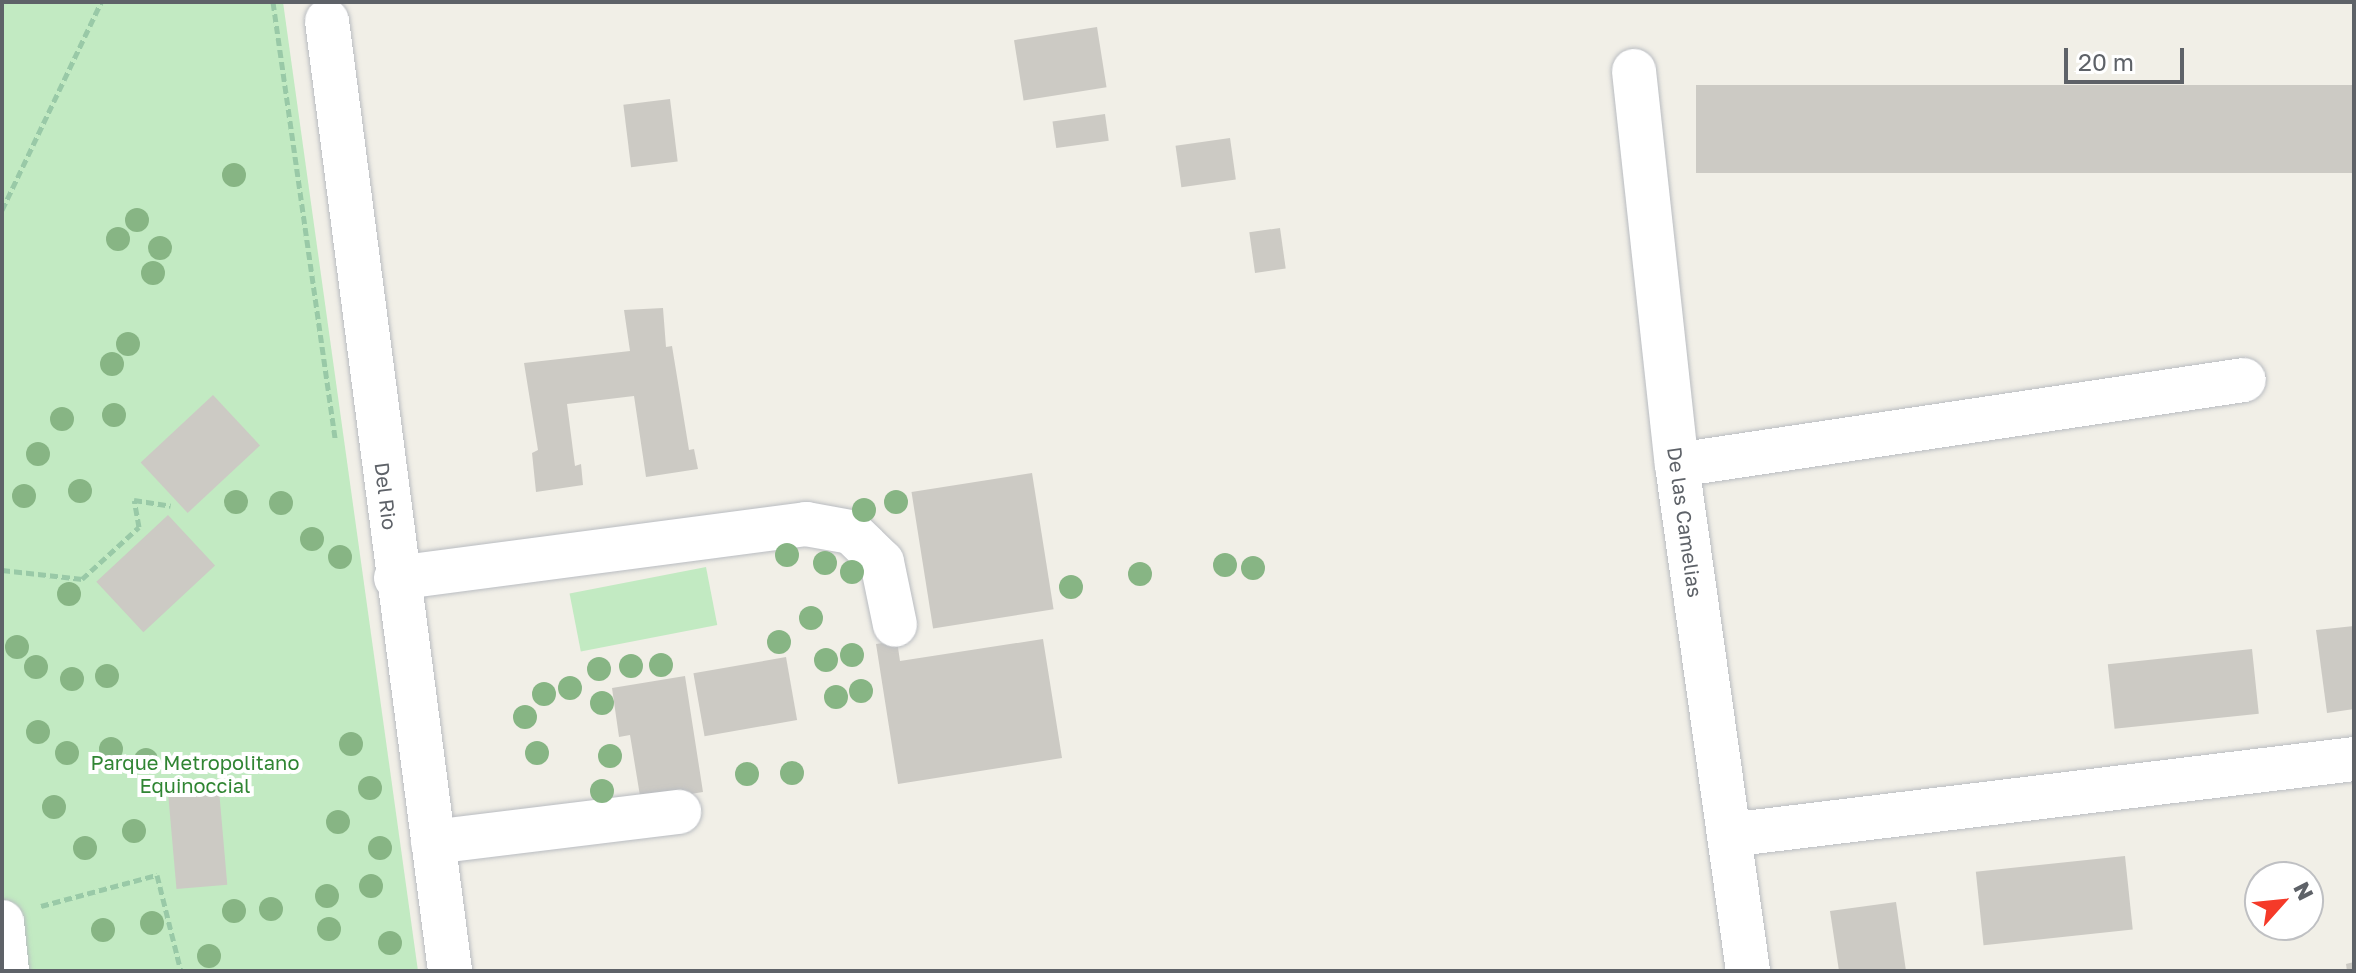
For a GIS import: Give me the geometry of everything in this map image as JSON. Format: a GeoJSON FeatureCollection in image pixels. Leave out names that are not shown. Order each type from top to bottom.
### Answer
{"type":"FeatureCollection","features":[{"type":"Feature","properties":{"kind":"street","name":"Del Rio"},"geometry":{"type":"LineString","coordinates":[[327,21],[396,578],[450,971]]}},
{"type":"Feature","properties":{"kind":"street","name":"De las Camelias"},"geometry":{"type":"LineString","coordinates":[[1634,71],[1677,465],[1748,971]]}},
{"type":"Feature","properties":{"kind":"street"},"geometry":{"type":"LineString","coordinates":[[1677,465],[2244,380]]}},
{"type":"Feature","properties":{"kind":"street"},"geometry":{"type":"LineString","coordinates":[[396,578],[806,524],[851,532],[882,562],[895,625]]}},
{"type":"Feature","properties":{"kind":"street"},"geometry":{"type":"LineString","coordinates":[[1729,835],[2354,759]]}},
{"type":"Feature","properties":{"kind":"street"},"geometry":{"type":"LineString","coordinates":[[433,842],[679,812]]}},
{"type":"Feature","properties":{"kind":"street"},"geometry":{"type":"LineString","coordinates":[[7,971],[16,915]]}},
{"type":"Feature","properties":{"kind":"path"},"geometry":{"type":"LineString","coordinates":[[2,210],[101,2]]}},
{"type":"Feature","properties":{"kind":"path"},"geometry":{"type":"LineString","coordinates":[[2,570],[82,579],[139,527],[134,500],[171,506]]}},
{"type":"Feature","properties":{"kind":"path"},"geometry":{"type":"LineString","coordinates":[[16,915],[157,875],[181,971]]}},
{"type":"Feature","properties":{"kind":"green space","name":"Parque Metropolitano Equinoccial"},"geometry":{"type":"Polygon","coordinates":[[[2,2],[283,2],[418,971],[2,971],[2,2]]]}},
{"type":"Feature","properties":{"kind":"green space"},"geometry":{"type":"Polygon","coordinates":[[[706,567],[717,625],[581,651],[570,594],[706,567]]]}},
{"type":"Feature","properties":{"kind":"building"},"geometry":{"type":"Polygon","coordinates":[[[1097,27],[1107,87],[1024,100],[1014,40],[1097,27]]]}},
{"type":"Feature","properties":{"kind":"building"},"geometry":{"type":"Polygon","coordinates":[[[1696,85],[2354,85],[2354,173],[1696,173],[1696,85]]]}},
{"type":"Feature","properties":{"kind":"building"},"geometry":{"type":"Polygon","coordinates":[[[670,99],[678,162],[631,167],[623,105],[670,99]]]}},
{"type":"Feature","properties":{"kind":"building"},"geometry":{"type":"Polygon","coordinates":[[[1105,114],[1109,141],[1056,148],[1053,121],[1105,114]]]}},
{"type":"Feature","properties":{"kind":"building"},"geometry":{"type":"Polygon","coordinates":[[[1230,138],[1236,180],[1181,187],[1176,146],[1230,138]]]}},
{"type":"Feature","properties":{"kind":"building"},"geometry":{"type":"Polygon","coordinates":[[[1280,228],[1286,269],[1255,273],[1249,232],[1280,228]]]}},
{"type":"Feature","properties":{"kind":"building"},"geometry":{"type":"Polygon","coordinates":[[[663,308],[666,347],[672,346],[689,450],[694,449],[698,469],[646,477],[634,396],[567,404],[575,466],[581,464],[583,485],[536,492],[532,453],[538,450],[524,363],[630,351],[624,310],[663,308]]]}},
{"type":"Feature","properties":{"kind":"building"},"geometry":{"type":"Polygon","coordinates":[[[213,395],[260,445],[188,513],[141,463],[213,395]]]}},
{"type":"Feature","properties":{"kind":"building"},"geometry":{"type":"Polygon","coordinates":[[[1032,473],[1054,609],[933,628],[912,492],[1032,473]]]}},
{"type":"Feature","properties":{"kind":"building"},"geometry":{"type":"Polygon","coordinates":[[[168,515],[215,565],[143,632],[96,582],[168,515]]]}},
{"type":"Feature","properties":{"kind":"building"},"geometry":{"type":"Polygon","coordinates":[[[2354,626],[2354,709],[2327,713],[2316,630],[2354,626]]]}},
{"type":"Feature","properties":{"kind":"building"},"geometry":{"type":"Polygon","coordinates":[[[1043,639],[1062,758],[898,784],[876,644],[897,641],[900,661],[1043,639]]]}},
{"type":"Feature","properties":{"kind":"building"},"geometry":{"type":"Polygon","coordinates":[[[2252,649],[2259,714],[2115,729],[2108,664],[2252,649]]]}},
{"type":"Feature","properties":{"kind":"building"},"geometry":{"type":"Polygon","coordinates":[[[786,657],[797,720],[705,736],[693,673],[786,657]]]}},
{"type":"Feature","properties":{"kind":"building"},"geometry":{"type":"Polygon","coordinates":[[[685,676],[703,792],[641,802],[630,735],[619,737],[612,688],[685,676]]]}},
{"type":"Feature","properties":{"kind":"building"},"geometry":{"type":"Polygon","coordinates":[[[219,790],[227,885],[176,889],[168,794],[219,790]]]}},
{"type":"Feature","properties":{"kind":"building"},"geometry":{"type":"Polygon","coordinates":[[[2125,856],[2133,930],[1984,945],[1976,872],[2125,856]]]}},
{"type":"Feature","properties":{"kind":"building"},"geometry":{"type":"Polygon","coordinates":[[[1896,902],[1906,971],[1839,971],[1830,911],[1896,902]]]}},
{"type":"Feature","properties":{"kind":"building"},"geometry":{"type":"Polygon","coordinates":[[[2354,962],[2354,971],[2347,971],[2346,964],[2354,962]]]}}]}
